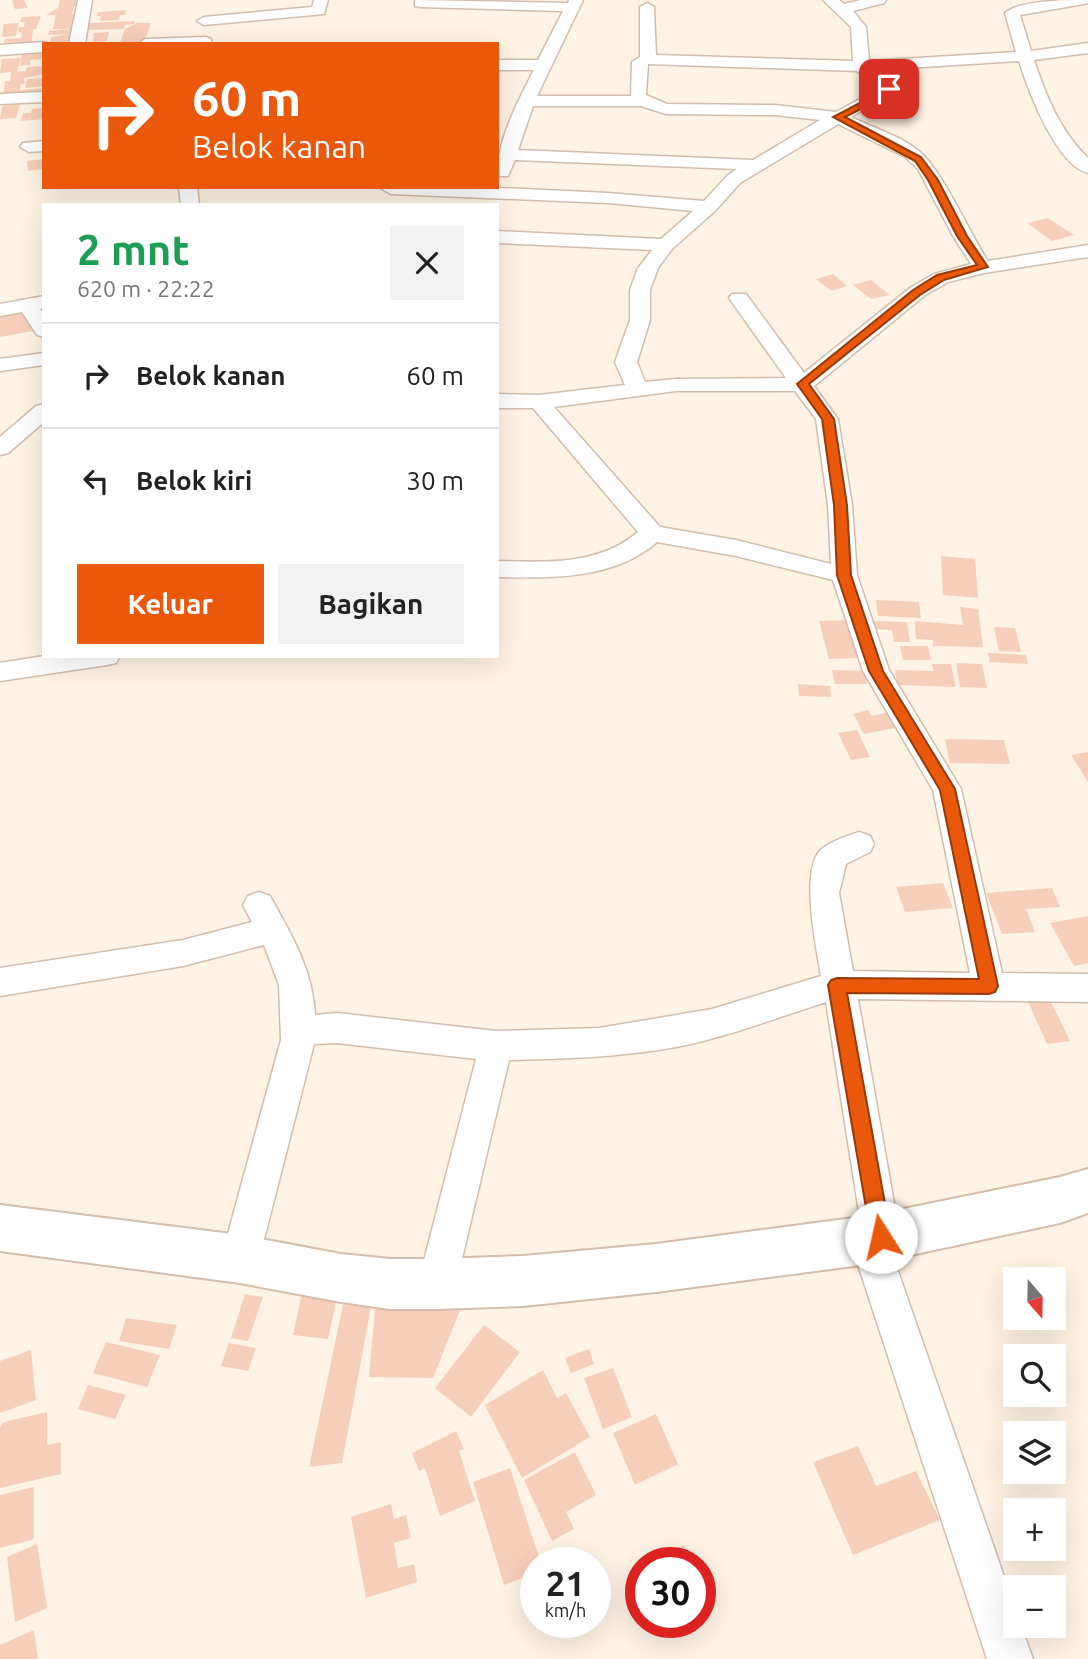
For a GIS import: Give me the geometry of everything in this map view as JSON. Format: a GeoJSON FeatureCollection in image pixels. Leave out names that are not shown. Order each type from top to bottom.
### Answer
{"type":"FeatureCollection","features":[{"type":"Feature","properties":{"kind":"street"},"geometry":{"type":"LineString","coordinates":[[77,42],[85,0]]}},
{"type":"Feature","properties":{"kind":"street"},"geometry":{"type":"LineString","coordinates":[[206,42],[203,16],[319,11],[321,0]]}},
{"type":"Feature","properties":{"kind":"street"},"geometry":{"type":"LineString","coordinates":[[836,5],[879,0]]}},
{"type":"Feature","properties":{"kind":"street"},"geometry":{"type":"LineString","coordinates":[[1084,0],[1013,11],[1026,56],[1053,128],[1088,168]]}},
{"type":"Feature","properties":{"kind":"street"},"geometry":{"type":"LineString","coordinates":[[420,3],[574,3],[541,65],[499,179]]}},
{"type":"Feature","properties":{"kind":"street"},"geometry":{"type":"LineString","coordinates":[[836,5],[863,33],[861,66]]}},
{"type":"Feature","properties":{"kind":"street"},"geometry":{"type":"LineString","coordinates":[[647,7],[648,59]]}},
{"type":"Feature","properties":{"kind":"street"},"geometry":{"type":"LineString","coordinates":[[0,50],[42,47]]}},
{"type":"Feature","properties":{"kind":"street"},"geometry":{"type":"LineString","coordinates":[[642,101],[638,95],[640,62],[648,59],[861,66],[1026,56],[1088,48]]}},
{"type":"Feature","properties":{"kind":"street"},"geometry":{"type":"LineString","coordinates":[[499,65],[541,65]]}},
{"type":"Feature","properties":{"kind":"street"},"geometry":{"type":"LineString","coordinates":[[638,391],[626,362],[640,320],[640,290],[648,268],[665,245],[709,207],[734,179],[888,90],[861,66]]}},
{"type":"Feature","properties":{"kind":"street"},"geometry":{"type":"LineString","coordinates":[[0,99],[42,97]]}},
{"type":"Feature","properties":{"kind":"street"},"geometry":{"type":"LineString","coordinates":[[526,101],[642,101],[666,109],[775,110],[838,117],[918,159],[983,267]]}},
{"type":"Feature","properties":{"kind":"street"},"geometry":{"type":"LineString","coordinates":[[509,155],[756,165]]}},
{"type":"Feature","properties":{"kind":"street"},"geometry":{"type":"LineString","coordinates":[[391,189],[608,198],[709,207]]}},
{"type":"Feature","properties":{"kind":"street"},"geometry":{"type":"LineString","coordinates":[[499,237],[665,245]]}},
{"type":"Feature","properties":{"kind":"street"},"geometry":{"type":"LineString","coordinates":[[499,401],[539,402],[686,384],[803,384],[917,292],[941,278],[983,267],[1088,251]]}},
{"type":"Feature","properties":{"kind":"street"},"geometry":{"type":"LineString","coordinates":[[738,298],[828,419],[840,505],[844,575],[876,671],[947,789],[989,986]]}},
{"type":"Feature","properties":{"kind":"street"},"geometry":{"type":"LineString","coordinates":[[0,310],[36,304],[42,324]]}},
{"type":"Feature","properties":{"kind":"street"},"geometry":{"type":"LineString","coordinates":[[0,365],[42,359]]}},
{"type":"Feature","properties":{"kind":"street"},"geometry":{"type":"LineString","coordinates":[[539,402],[594,469],[652,533],[736,548],[844,575]]}},
{"type":"Feature","properties":{"kind":"street"},"geometry":{"type":"LineString","coordinates":[[0,448],[42,413]]}},
{"type":"Feature","properties":{"kind":"street"},"geometry":{"type":"LineString","coordinates":[[499,569],[540,570],[606,561],[636,548],[652,533]]}},
{"type":"Feature","properties":{"kind":"street"},"geometry":{"type":"LineString","coordinates":[[0,672],[94,658]]}},
{"type":"Feature","properties":{"kind":"street"},"geometry":{"type":"LineString","coordinates":[[859,844],[832,857],[824,893],[875,1238],[1010,1659]]}},
{"type":"Feature","properties":{"kind":"street"},"geometry":{"type":"LineString","coordinates":[[0,982],[183,953],[266,918],[293,967],[301,1013],[299,1030],[240,1259]]}},
{"type":"Feature","properties":{"kind":"street"},"geometry":{"type":"LineString","coordinates":[[299,1030],[337,1028],[496,1046],[599,1042],[676,1032],[837,985],[1088,988]]}},
{"type":"Feature","properties":{"kind":"street"},"geometry":{"type":"LineString","coordinates":[[437,1284],[496,1046]]}},
{"type":"Feature","properties":{"kind":"street"},"geometry":{"type":"LineString","coordinates":[[0,1228],[240,1259],[341,1279],[390,1284],[437,1284],[523,1281],[656,1268],[875,1238],[1060,1200],[1088,1191]]}},
{"type":"Feature","properties":{"kind":"building"},"geometry":{"type":"Polygon","coordinates":[[[12,0],[24,0],[28,8],[15,9],[12,0]]]}},
{"type":"Feature","properties":{"kind":"building"},"geometry":{"type":"Polygon","coordinates":[[[60,0],[84,0],[83,6],[74,6],[72,15],[78,15],[76,42],[50,42],[51,37],[68,34],[48,35],[49,31],[72,29],[53,29],[56,15],[46,15],[58,8],[60,0]]]}},
{"type":"Feature","properties":{"kind":"building"},"geometry":{"type":"Polygon","coordinates":[[[126,10],[119,20],[100,21],[101,16],[97,16],[98,12],[126,10]]]}},
{"type":"Feature","properties":{"kind":"building"},"geometry":{"type":"Polygon","coordinates":[[[41,16],[36,29],[33,29],[31,46],[3,47],[5,39],[21,38],[22,32],[18,32],[19,27],[24,27],[25,22],[20,22],[22,17],[41,16]]]}},
{"type":"Feature","properties":{"kind":"building"},"geometry":{"type":"Polygon","coordinates":[[[134,21],[134,24],[125,25],[124,29],[87,30],[89,23],[134,21]]]}},
{"type":"Feature","properties":{"kind":"building"},"geometry":{"type":"Polygon","coordinates":[[[19,23],[16,36],[2,37],[4,24],[19,23]]]}},
{"type":"Feature","properties":{"kind":"building"},"geometry":{"type":"Polygon","coordinates":[[[137,23],[151,23],[144,42],[120,42],[125,29],[137,23]]]}},
{"type":"Feature","properties":{"kind":"building"},"geometry":{"type":"Polygon","coordinates":[[[109,32],[107,41],[93,42],[94,33],[109,32]]]}},
{"type":"Feature","properties":{"kind":"building"},"geometry":{"type":"Polygon","coordinates":[[[42,53],[42,59],[30,60],[30,65],[20,66],[22,55],[42,53]]]}},
{"type":"Feature","properties":{"kind":"building"},"geometry":{"type":"Polygon","coordinates":[[[21,58],[17,72],[26,71],[27,67],[42,66],[42,74],[24,78],[25,84],[21,84],[20,90],[42,88],[42,94],[3,97],[5,81],[10,81],[11,72],[0,73],[2,59],[21,58]]]}},
{"type":"Feature","properties":{"kind":"building"},"geometry":{"type":"Polygon","coordinates":[[[42,78],[42,86],[25,88],[27,79],[42,78]]]}},
{"type":"Feature","properties":{"kind":"building"},"geometry":{"type":"Polygon","coordinates":[[[20,105],[16,118],[0,119],[2,106],[20,105]]]}},
{"type":"Feature","properties":{"kind":"building"},"geometry":{"type":"Polygon","coordinates":[[[42,108],[42,119],[21,121],[23,113],[31,113],[32,109],[42,108]]]}},
{"type":"Feature","properties":{"kind":"building"},"geometry":{"type":"Polygon","coordinates":[[[42,159],[42,169],[28,171],[27,161],[42,159]]]}},
{"type":"Feature","properties":{"kind":"building"},"geometry":{"type":"Polygon","coordinates":[[[1048,218],[1074,235],[1052,241],[1027,223],[1048,218]]]}},
{"type":"Feature","properties":{"kind":"building"},"geometry":{"type":"Polygon","coordinates":[[[833,274],[847,286],[831,291],[816,279],[833,274]]]}},
{"type":"Feature","properties":{"kind":"building"},"geometry":{"type":"Polygon","coordinates":[[[871,280],[890,295],[871,299],[853,285],[871,280]]]}},
{"type":"Feature","properties":{"kind":"building"},"geometry":{"type":"Polygon","coordinates":[[[28,311],[33,331],[0,337],[0,316],[28,311]]]}},
{"type":"Feature","properties":{"kind":"building"},"geometry":{"type":"Polygon","coordinates":[[[941,556],[975,559],[978,598],[943,595],[941,556]]]}},
{"type":"Feature","properties":{"kind":"building"},"geometry":{"type":"Polygon","coordinates":[[[876,600],[919,602],[921,618],[878,616],[876,600]]]}},
{"type":"Feature","properties":{"kind":"building"},"geometry":{"type":"Polygon","coordinates":[[[960,607],[978,609],[983,647],[933,646],[933,640],[916,639],[915,621],[963,625],[960,607]]]}},
{"type":"Feature","properties":{"kind":"building"},"geometry":{"type":"Polygon","coordinates":[[[849,620],[860,658],[829,659],[819,621],[849,620]]]}},
{"type":"Feature","properties":{"kind":"building"},"geometry":{"type":"Polygon","coordinates":[[[872,621],[907,622],[910,642],[894,642],[892,630],[873,629],[872,621]]]}},
{"type":"Feature","properties":{"kind":"building"},"geometry":{"type":"Polygon","coordinates":[[[994,627],[1015,628],[1021,652],[999,651],[994,627]]]}},
{"type":"Feature","properties":{"kind":"building"},"geometry":{"type":"Polygon","coordinates":[[[900,646],[928,646],[931,660],[903,660],[900,646]]]}},
{"type":"Feature","properties":{"kind":"building"},"geometry":{"type":"Polygon","coordinates":[[[988,653],[1026,655],[1028,664],[990,662],[988,653]]]}},
{"type":"Feature","properties":{"kind":"building"},"geometry":{"type":"Polygon","coordinates":[[[956,663],[982,664],[987,688],[960,687],[956,663]]]}},
{"type":"Feature","properties":{"kind":"building"},"geometry":{"type":"Polygon","coordinates":[[[932,664],[951,664],[956,687],[897,685],[895,670],[934,671],[932,664]]]}},
{"type":"Feature","properties":{"kind":"building"},"geometry":{"type":"Polygon","coordinates":[[[832,670],[865,671],[867,684],[835,684],[832,670]]]}},
{"type":"Feature","properties":{"kind":"building"},"geometry":{"type":"Polygon","coordinates":[[[798,684],[830,686],[831,697],[799,696],[798,684]]]}},
{"type":"Feature","properties":{"kind":"building"},"geometry":{"type":"Polygon","coordinates":[[[868,710],[871,716],[895,711],[904,726],[864,734],[853,714],[868,710]]]}},
{"type":"Feature","properties":{"kind":"building"},"geometry":{"type":"Polygon","coordinates":[[[857,730],[870,757],[851,760],[838,733],[857,730]]]}},
{"type":"Feature","properties":{"kind":"building"},"geometry":{"type":"Polygon","coordinates":[[[945,739],[1004,740],[1010,764],[950,763],[945,739]]]}},
{"type":"Feature","properties":{"kind":"building"},"geometry":{"type":"Polygon","coordinates":[[[1088,752],[1088,782],[1071,755],[1088,752]]]}},
{"type":"Feature","properties":{"kind":"building"},"geometry":{"type":"Polygon","coordinates":[[[943,883],[953,908],[905,912],[896,887],[943,883]]]}},
{"type":"Feature","properties":{"kind":"building"},"geometry":{"type":"Polygon","coordinates":[[[1052,888],[1060,907],[1026,909],[1035,932],[1002,934],[986,893],[1052,888]]]}},
{"type":"Feature","properties":{"kind":"building"},"geometry":{"type":"Polygon","coordinates":[[[1088,916],[1088,963],[1074,966],[1050,923],[1088,916]]]}},
{"type":"Feature","properties":{"kind":"building"},"geometry":{"type":"Polygon","coordinates":[[[1047,994],[1070,1041],[1047,1044],[1026,997],[1047,994]]]}},
{"type":"Feature","properties":{"kind":"building"},"geometry":{"type":"Polygon","coordinates":[[[302,1293],[337,1297],[328,1339],[293,1335],[302,1293]]]}},
{"type":"Feature","properties":{"kind":"building"},"geometry":{"type":"Polygon","coordinates":[[[245,1294],[263,1297],[248,1341],[231,1338],[245,1294]]]}},
{"type":"Feature","properties":{"kind":"building"},"geometry":{"type":"Polygon","coordinates":[[[343,1305],[371,1307],[342,1463],[309,1467],[343,1305]]]}},
{"type":"Feature","properties":{"kind":"building"},"geometry":{"type":"Polygon","coordinates":[[[375,1309],[460,1310],[433,1378],[369,1377],[375,1309]]]}},
{"type":"Feature","properties":{"kind":"building"},"geometry":{"type":"Polygon","coordinates":[[[126,1318],[177,1325],[169,1349],[119,1341],[126,1318]]]}},
{"type":"Feature","properties":{"kind":"building"},"geometry":{"type":"Polygon","coordinates":[[[484,1325],[520,1352],[471,1417],[435,1388],[484,1325]]]}},
{"type":"Feature","properties":{"kind":"building"},"geometry":{"type":"Polygon","coordinates":[[[106,1342],[160,1355],[147,1387],[93,1373],[106,1342]]]}},
{"type":"Feature","properties":{"kind":"building"},"geometry":{"type":"Polygon","coordinates":[[[229,1343],[256,1348],[248,1371],[221,1366],[229,1343]]]}},
{"type":"Feature","properties":{"kind":"building"},"geometry":{"type":"Polygon","coordinates":[[[589,1349],[594,1364],[571,1373],[565,1358],[589,1349]]]}},
{"type":"Feature","properties":{"kind":"building"},"geometry":{"type":"Polygon","coordinates":[[[31,1350],[36,1400],[0,1413],[0,1361],[31,1350]]]}},
{"type":"Feature","properties":{"kind":"building"},"geometry":{"type":"Polygon","coordinates":[[[613,1368],[632,1417],[603,1429],[584,1378],[613,1368]]]}},
{"type":"Feature","properties":{"kind":"building"},"geometry":{"type":"Polygon","coordinates":[[[543,1370],[557,1398],[566,1393],[590,1437],[522,1478],[485,1405],[543,1370]]]}},
{"type":"Feature","properties":{"kind":"building"},"geometry":{"type":"Polygon","coordinates":[[[88,1385],[126,1395],[115,1419],[78,1409],[88,1385]]]}},
{"type":"Feature","properties":{"kind":"building"},"geometry":{"type":"Polygon","coordinates":[[[47,1412],[47,1445],[61,1442],[61,1474],[0,1488],[0,1428],[4,1422],[47,1412]]]}},
{"type":"Feature","properties":{"kind":"building"},"geometry":{"type":"Polygon","coordinates":[[[656,1414],[678,1464],[635,1485],[613,1433],[656,1414]]]}},
{"type":"Feature","properties":{"kind":"building"},"geometry":{"type":"Polygon","coordinates":[[[456,1431],[464,1449],[459,1451],[475,1501],[440,1516],[425,1468],[419,1471],[412,1453],[456,1431]]]}},
{"type":"Feature","properties":{"kind":"building"},"geometry":{"type":"Polygon","coordinates":[[[858,1446],[876,1486],[916,1471],[940,1520],[853,1555],[813,1462],[858,1446]]]}},
{"type":"Feature","properties":{"kind":"building"},"geometry":{"type":"Polygon","coordinates":[[[575,1452],[596,1495],[566,1512],[574,1529],[552,1541],[524,1480],[575,1452]]]}},
{"type":"Feature","properties":{"kind":"building"},"geometry":{"type":"Polygon","coordinates":[[[510,1468],[536,1547],[520,1547],[520,1579],[504,1585],[473,1482],[510,1468]]]}},
{"type":"Feature","properties":{"kind":"building"},"geometry":{"type":"Polygon","coordinates":[[[34,1487],[34,1539],[0,1548],[0,1495],[34,1487]]]}},
{"type":"Feature","properties":{"kind":"building"},"geometry":{"type":"Polygon","coordinates":[[[391,1504],[394,1519],[406,1515],[411,1538],[394,1543],[398,1568],[414,1564],[417,1582],[366,1598],[351,1517],[391,1504]]]}},
{"type":"Feature","properties":{"kind":"building"},"geometry":{"type":"Polygon","coordinates":[[[37,1544],[47,1608],[15,1622],[7,1557],[37,1544]]]}},
{"type":"Feature","properties":{"kind":"building"},"geometry":{"type":"Polygon","coordinates":[[[34,1630],[38,1659],[0,1659],[0,1645],[34,1630]]]}},
{"type":"Feature","properties":{"kind":"route"},"geometry":{"type":"LineString","coordinates":[[881,1237],[837,985],[989,986],[947,789],[939,771],[876,671],[844,575],[840,505],[828,419],[803,384],[917,292],[956,272],[983,267],[918,159],[838,117],[889,89]]}}]}
